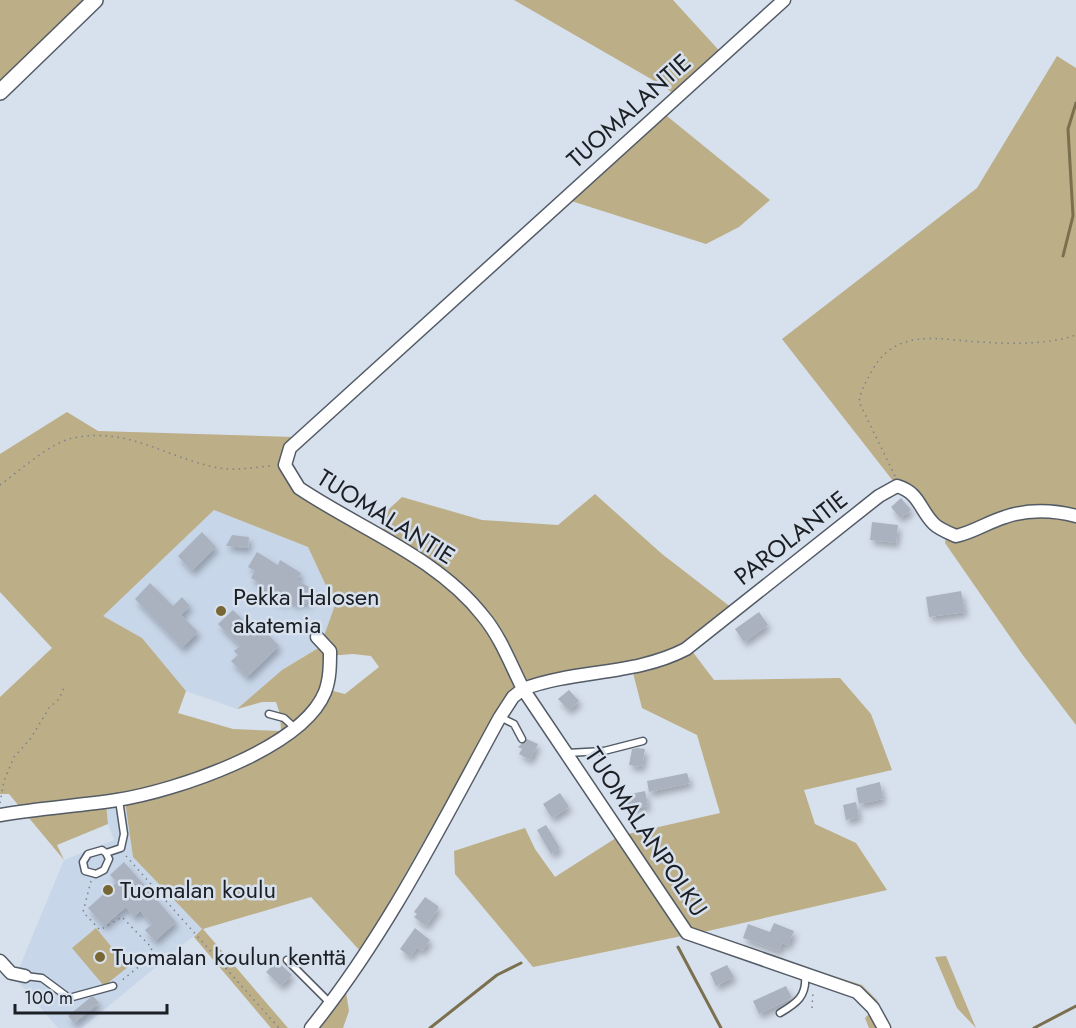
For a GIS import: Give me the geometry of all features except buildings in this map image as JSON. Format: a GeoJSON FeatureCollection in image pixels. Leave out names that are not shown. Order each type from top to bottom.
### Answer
{"type":"FeatureCollection","features":[{"type":"Feature","properties":{"kind":"street"},"geometry":{"type":"LineString","coordinates":[[0,92],[95,0]]}},
{"type":"Feature","properties":{"kind":"street","name":"TUOMALANTIE"},"geometry":{"type":"LineString","coordinates":[[523,688],[485,617],[464,594],[439,572],[299,488],[285,465],[290,448],[319,419],[784,0]]}},
{"type":"Feature","properties":{"kind":"street"},"geometry":{"type":"LineString","coordinates":[[897,486],[915,496],[934,524],[956,536],[1006,516],[1025,512],[1060,511],[1076,516]]}},
{"type":"Feature","properties":{"kind":"street","name":"PAROLANTIE"},"geometry":{"type":"LineString","coordinates":[[523,688],[544,681],[639,668],[665,660],[686,650],[879,496],[897,486]]}},
{"type":"Feature","properties":{"kind":"street"},"geometry":{"type":"LineString","coordinates":[[0,815],[118,800],[148,793],[211,772],[272,747],[296,729],[314,711],[325,692],[330,651],[317,637]]}},
{"type":"Feature","properties":{"kind":"street"},"geometry":{"type":"LineString","coordinates":[[311,1028],[361,961],[412,876],[500,717],[513,697],[523,688]]}},
{"type":"Feature","properties":{"kind":"street","name":"TUOMALANPOLKU"},"geometry":{"type":"LineString","coordinates":[[523,688],[687,933],[805,979],[857,992],[873,1008],[884,1028]]}},
{"type":"Feature","properties":{"kind":"street"},"geometry":{"type":"LineString","coordinates":[[0,961],[11,973],[25,976]]}},
{"type":"Feature","properties":{"kind":"lane"},"geometry":{"type":"LineString","coordinates":[[269,714],[284,718],[296,729]]}},
{"type":"Feature","properties":{"kind":"lane"},"geometry":{"type":"LineString","coordinates":[[500,717],[514,724],[522,739]]}},
{"type":"Feature","properties":{"kind":"lane"},"geometry":{"type":"LineString","coordinates":[[567,753],[604,751],[643,741]]}},
{"type":"Feature","properties":{"kind":"lane"},"geometry":{"type":"LineString","coordinates":[[106,853],[108,865],[104,870],[93,874],[85,871],[83,862],[88,854],[96,850],[106,853],[121,848],[124,834],[118,800]]}},
{"type":"Feature","properties":{"kind":"lane"},"geometry":{"type":"LineString","coordinates":[[287,960],[330,1004]]}},
{"type":"Feature","properties":{"kind":"lane"},"geometry":{"type":"LineString","coordinates":[[25,976],[42,978],[69,998],[113,986]]}},
{"type":"Feature","properties":{"kind":"lane"},"geometry":{"type":"LineString","coordinates":[[780,1013],[797,1003],[804,993],[805,979]]}},
{"type":"Feature","properties":{"kind":"path"},"geometry":{"type":"LineString","coordinates":[[897,486],[894,472],[862,413],[859,402],[861,391],[878,362],[888,351],[917,338],[984,343],[1047,342],[1076,335]]}},
{"type":"Feature","properties":{"kind":"path"},"geometry":{"type":"LineString","coordinates":[[0,485],[57,445],[73,438],[123,436],[213,467],[234,471],[285,465]]}},
{"type":"Feature","properties":{"kind":"path"},"geometry":{"type":"LineString","coordinates":[[0,803],[4,781],[14,757],[31,738],[49,708],[59,699],[64,688]]}},
{"type":"Feature","properties":{"kind":"path"},"geometry":{"type":"LineString","coordinates":[[121,848],[279,1028]]}},
{"type":"Feature","properties":{"kind":"path"},"geometry":{"type":"LineString","coordinates":[[93,874],[83,912],[100,930],[122,917],[152,948],[146,961],[113,986]]}},
{"type":"Feature","properties":{"kind":"path"},"geometry":{"type":"LineString","coordinates":[[805,979],[815,993],[812,1008]]}},
{"type":"Feature","properties":{"kind":"shaded area"},"geometry":{"type":"Polygon","coordinates":[[[0,0],[85,0],[0,82],[0,0]]]}},
{"type":"Feature","properties":{"kind":"shaded area"},"geometry":{"type":"Polygon","coordinates":[[[514,0],[673,0],[725,57],[678,98],[665,87],[514,0]]]}},
{"type":"Feature","properties":{"kind":"shaded area"},"geometry":{"type":"Polygon","coordinates":[[[1057,56],[1076,68],[1076,725],[1022,654],[945,543],[947,531],[897,486],[782,339],[977,188],[1057,56]]]}},
{"type":"Feature","properties":{"kind":"shaded area"},"geometry":{"type":"Polygon","coordinates":[[[662,112],[770,200],[739,227],[706,244],[565,199],[662,112]]]}},
{"type":"Feature","properties":{"kind":"shaded area"},"geometry":{"type":"Polygon","coordinates":[[[67,412],[98,431],[293,437],[295,451],[290,463],[301,485],[383,531],[389,509],[402,497],[482,520],[558,525],[595,494],[662,554],[732,608],[686,643],[714,680],[840,678],[871,714],[892,770],[804,790],[815,824],[856,843],[887,890],[699,933],[862,985],[877,1000],[890,1028],[869,1028],[865,1018],[869,1014],[857,997],[696,933],[533,967],[455,874],[454,851],[525,828],[535,849],[555,877],[619,836],[720,813],[697,735],[642,708],[631,665],[525,680],[507,694],[361,952],[311,897],[203,929],[288,1028],[271,1028],[194,937],[202,929],[133,857],[125,801],[106,804],[108,824],[57,845],[64,860],[9,794],[0,794],[0,697],[52,648],[0,592],[0,454],[67,412]],[[214,510],[103,616],[142,638],[186,691],[178,713],[233,729],[281,731],[280,714],[276,702],[262,702],[237,709],[282,670],[320,647],[335,605],[308,547],[214,510]],[[353,654],[327,656],[321,688],[345,694],[379,667],[371,656],[353,654]]]}},
{"type":"Feature","properties":{"kind":"shaded area","name":"Pekka Halosen akatemia"},"geometry":{"type":"Polygon","coordinates":[[[214,510],[308,547],[335,605],[320,647],[282,670],[237,709],[186,691],[142,638],[102,616],[214,510]]]}},
{"type":"Feature","properties":{"kind":"shaded area","name":"Tuomalan koulu"},"geometry":{"type":"Polygon","coordinates":[[[125,801],[133,857],[202,929],[82,1028],[58,1028],[15,978],[64,860],[114,840],[108,824],[106,804],[125,801]]]}},
{"type":"Feature","properties":{"kind":"shaded area","name":"Tuomalan koulun kenttä"},"geometry":{"type":"Polygon","coordinates":[[[96,928],[128,967],[104,986],[72,948],[96,928]]]}},
{"type":"Feature","properties":{"kind":"shaded area"},"geometry":{"type":"Polygon","coordinates":[[[946,956],[976,1028],[957,1008],[935,957],[946,956]]]}},
{"type":"Feature","properties":{"kind":"shaded area"},"geometry":{"type":"Polygon","coordinates":[[[346,992],[349,1011],[343,1028],[316,1028],[346,992]]]}},
{"type":"Feature","properties":{"kind":"waterway"},"geometry":{"type":"LineString","coordinates":[[1063,256],[1073,216],[1068,129],[1076,103]]}},
{"type":"Feature","properties":{"kind":"waterway"},"geometry":{"type":"LineString","coordinates":[[678,947],[721,1028]]}},
{"type":"Feature","properties":{"kind":"waterway"},"geometry":{"type":"LineString","coordinates":[[430,1028],[497,975],[521,963]]}},
{"type":"Feature","properties":{"kind":"waterway"},"geometry":{"type":"LineString","coordinates":[[1034,1028],[1076,1006]]}},
{"type":"Feature","properties":{"kind":"place","name":"Pekka Halosen akatemia"},"geometry":{"type":"Point","coordinates":[221,611]}},
{"type":"Feature","properties":{"kind":"place","name":"Tuomalan koulu"},"geometry":{"type":"Point","coordinates":[108,890]}},
{"type":"Feature","properties":{"kind":"place","name":"Tuomalan koulun kenttä"},"geometry":{"type":"Point","coordinates":[100,957]}}]}
